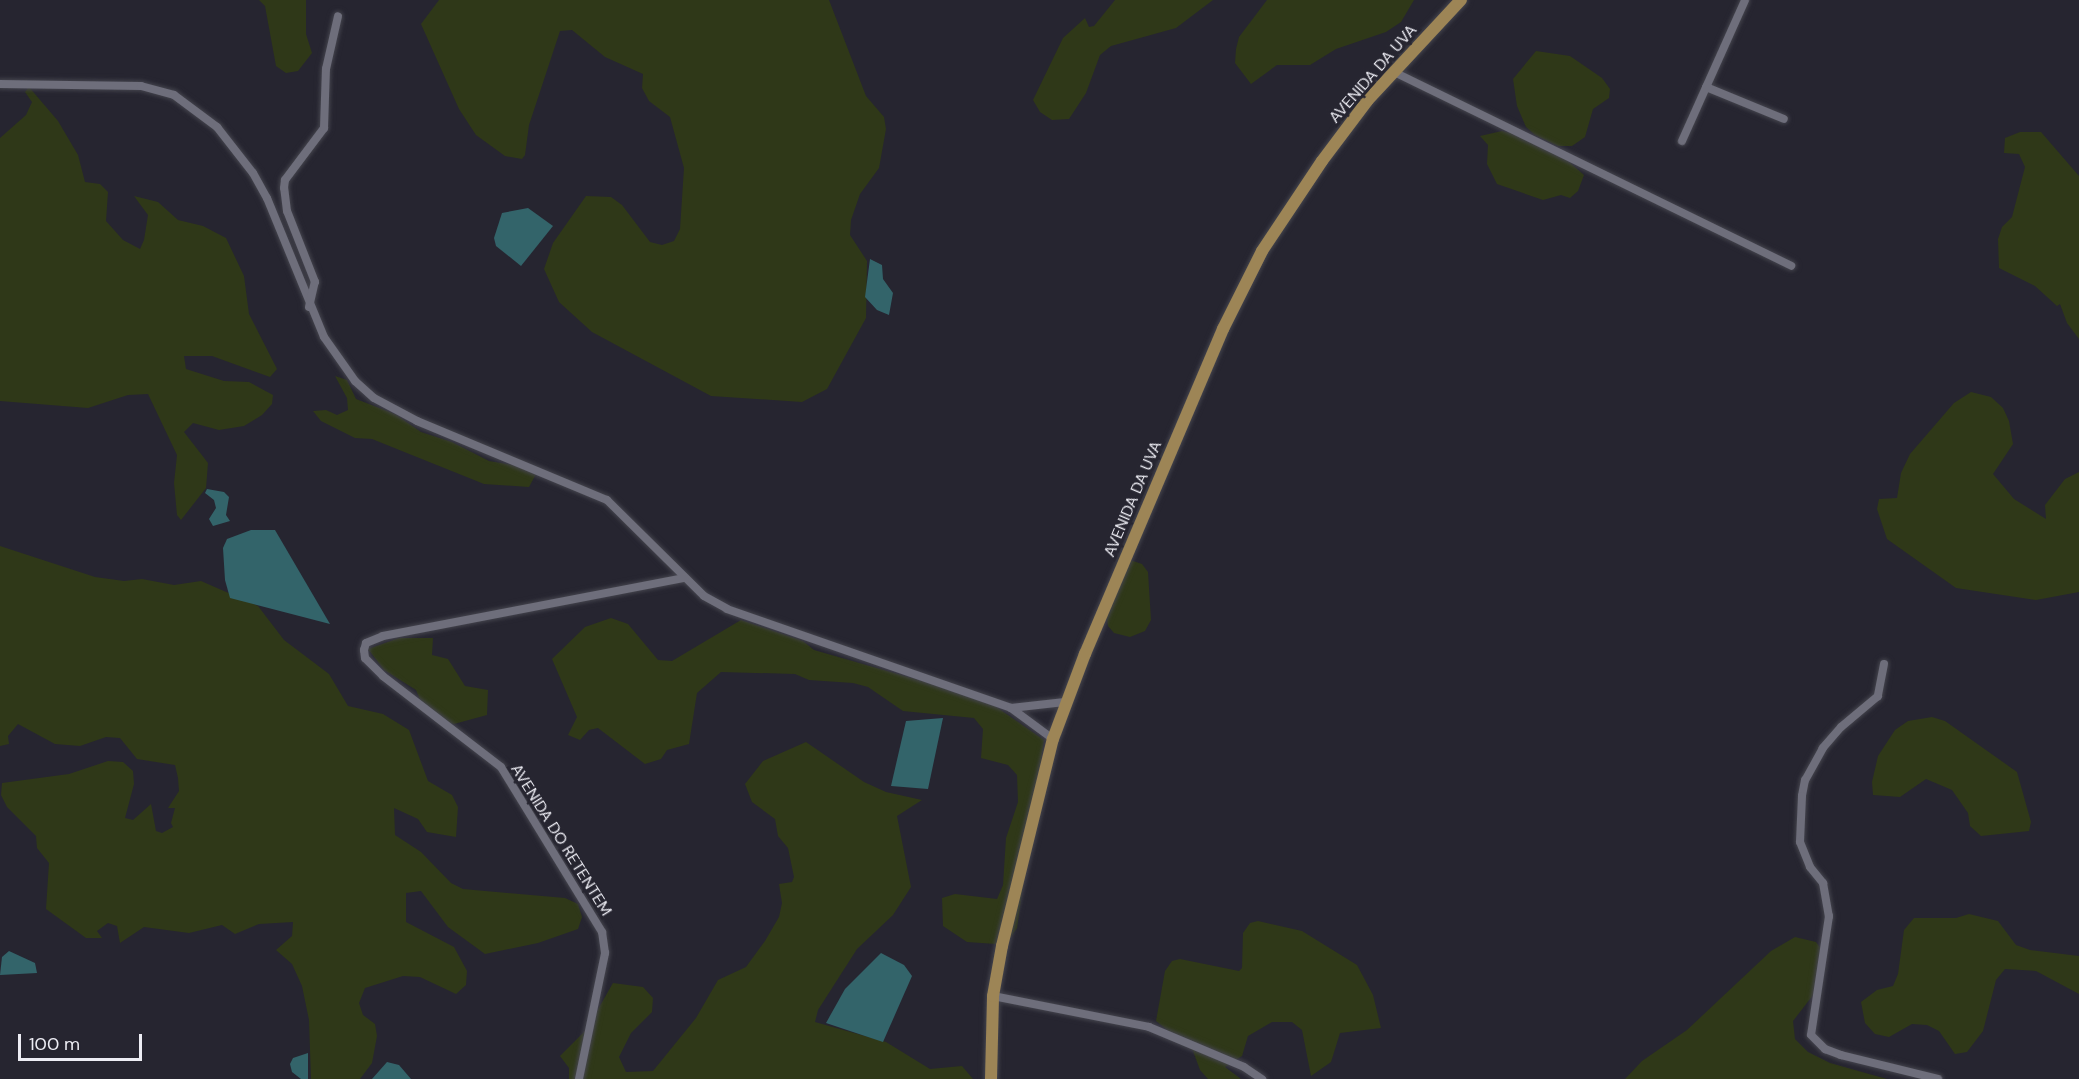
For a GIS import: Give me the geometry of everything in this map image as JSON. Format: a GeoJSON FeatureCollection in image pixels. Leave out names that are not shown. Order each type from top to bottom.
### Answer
{"type":"FeatureCollection","features":[{"type":"Feature","properties":{"kind":"main road","name":"AVENIDA DA UVA"},"geometry":{"type":"LineString","coordinates":[[991,1079],[993,996],[1053,739],[1065,702],[1240,290],[1322,161],[1394,72],[1461,0]]}},
{"type":"Feature","properties":{"kind":"street"},"geometry":{"type":"LineString","coordinates":[[1682,141],[1745,0]]}},
{"type":"Feature","properties":{"kind":"street"},"geometry":{"type":"LineString","coordinates":[[309,308],[315,282],[287,211],[284,188],[285,180],[324,128],[326,69],[338,16]]}},
{"type":"Feature","properties":{"kind":"street"},"geometry":{"type":"LineString","coordinates":[[1394,72],[1791,266]]}},
{"type":"Feature","properties":{"kind":"street"},"geometry":{"type":"LineString","coordinates":[[0,84],[141,86],[174,95],[196,108],[236,150],[267,198],[309,308],[339,361],[374,398],[417,421],[607,500],[704,596],[761,623],[1011,708],[1053,739]]}},
{"type":"Feature","properties":{"kind":"street"},"geometry":{"type":"LineString","coordinates":[[1706,87],[1785,119]]}},
{"type":"Feature","properties":{"kind":"street","name":"AVENIDA DO RETENTEM"},"geometry":{"type":"LineString","coordinates":[[579,1079],[605,953],[602,932],[501,767],[383,676],[365,658],[364,651],[366,643],[383,636],[684,578]]}},
{"type":"Feature","properties":{"kind":"street"},"geometry":{"type":"LineString","coordinates":[[1884,664],[1878,696],[1841,727],[1823,748],[1805,780],[1800,842],[1806,861],[1823,883],[1829,916],[1812,1035],[1825,1049],[1841,1055],[1938,1079]]}},
{"type":"Feature","properties":{"kind":"street"},"geometry":{"type":"LineString","coordinates":[[1011,708],[1065,702]]}},
{"type":"Feature","properties":{"kind":"street"},"geometry":{"type":"LineString","coordinates":[[993,996],[1149,1027],[1244,1067],[1262,1079]]}},
{"type":"Feature","properties":{"kind":"shaded area"},"geometry":{"type":"Polygon","coordinates":[[[259,0],[306,0],[306,34],[312,53],[298,71],[286,73],[276,66],[265,6],[259,0]]]}},
{"type":"Feature","properties":{"kind":"shaded area"},"geometry":{"type":"Polygon","coordinates":[[[439,0],[829,0],[866,96],[884,117],[886,129],[879,168],[860,194],[851,220],[850,235],[867,261],[866,318],[827,389],[802,402],[711,396],[592,332],[559,302],[544,269],[553,243],[586,196],[611,197],[622,205],[650,242],[662,245],[674,241],[680,229],[684,168],[670,117],[649,101],[642,88],[643,74],[605,57],[572,30],[560,31],[529,125],[525,155],[522,159],[505,156],[476,135],[459,109],[421,24],[439,0]]]}},
{"type":"Feature","properties":{"kind":"shaded area"},"geometry":{"type":"Polygon","coordinates":[[[1115,0],[1213,0],[1176,28],[1111,46],[1100,55],[1086,93],[1069,119],[1052,120],[1040,112],[1033,100],[1063,38],[1085,18],[1089,27],[1094,26],[1115,0]]]}},
{"type":"Feature","properties":{"kind":"shaded area"},"geometry":{"type":"Polygon","coordinates":[[[1267,0],[1414,0],[1401,22],[1386,32],[1336,49],[1310,65],[1277,65],[1251,84],[1235,63],[1236,49],[1239,37],[1267,0]]]}},
{"type":"Feature","properties":{"kind":"shaded area"},"geometry":{"type":"Polygon","coordinates":[[[1536,51],[1570,56],[1602,78],[1610,89],[1609,98],[1593,109],[1585,137],[1572,146],[1558,146],[1535,135],[1526,127],[1517,106],[1513,79],[1536,51]]]}},
{"type":"Feature","properties":{"kind":"shaded area"},"geometry":{"type":"Polygon","coordinates":[[[29,87],[58,121],[78,155],[85,182],[100,184],[108,192],[106,221],[123,240],[140,249],[144,240],[148,215],[134,196],[158,202],[178,220],[203,226],[226,238],[244,276],[249,314],[277,369],[270,377],[212,356],[184,356],[186,369],[224,381],[249,382],[273,395],[272,404],[262,415],[244,426],[219,430],[193,423],[184,432],[208,463],[206,488],[181,520],[177,515],[174,483],[177,455],[148,394],[128,395],[88,408],[0,401],[0,138],[26,115],[32,102],[25,92],[29,87]]]}},
{"type":"Feature","properties":{"kind":"shaded area"},"geometry":{"type":"Polygon","coordinates":[[[1502,131],[1521,135],[1560,154],[1584,175],[1578,191],[1570,198],[1561,195],[1543,200],[1497,184],[1487,164],[1488,145],[1480,136],[1502,131]]]}},
{"type":"Feature","properties":{"kind":"shaded area"},"geometry":{"type":"Polygon","coordinates":[[[2020,132],[2041,132],[2079,176],[2079,339],[2067,323],[2060,304],[2057,306],[2035,286],[1999,268],[1998,239],[2002,227],[2012,217],[2025,167],[2019,154],[2004,153],[2005,138],[2020,132]]]}},
{"type":"Feature","properties":{"kind":"shaded area"},"geometry":{"type":"Polygon","coordinates":[[[528,208],[553,226],[521,266],[496,246],[494,238],[502,213],[528,208]]]}},
{"type":"Feature","properties":{"kind":"shaded area"},"geometry":{"type":"Polygon","coordinates":[[[870,259],[882,265],[883,279],[893,293],[889,315],[877,310],[865,297],[870,259]]]}},
{"type":"Feature","properties":{"kind":"shaded area"},"geometry":{"type":"Polygon","coordinates":[[[335,376],[347,380],[356,399],[395,414],[421,432],[452,442],[489,461],[526,467],[536,474],[529,487],[484,484],[372,439],[355,438],[321,421],[313,411],[326,410],[337,415],[348,410],[347,398],[335,376]]]}},
{"type":"Feature","properties":{"kind":"shaded area"},"geometry":{"type":"Polygon","coordinates":[[[1971,392],[1991,397],[2003,408],[2009,421],[2013,444],[1993,474],[2014,499],[2046,519],[2045,505],[2065,479],[2079,472],[2079,592],[2036,600],[1956,588],[1887,539],[1877,509],[1879,499],[1897,498],[1901,473],[1910,454],[1954,403],[1971,392]]]}},
{"type":"Feature","properties":{"kind":"shaded area"},"geometry":{"type":"Polygon","coordinates":[[[207,489],[224,492],[229,497],[226,515],[230,521],[213,526],[209,519],[216,508],[214,500],[205,493],[207,489]]]}},
{"type":"Feature","properties":{"kind":"shaded area"},"geometry":{"type":"Polygon","coordinates":[[[251,530],[275,530],[330,624],[230,598],[225,580],[223,548],[227,539],[251,530]]]}},
{"type":"Feature","properties":{"kind":"shaded area"},"geometry":{"type":"Polygon","coordinates":[[[0,546],[95,577],[124,581],[142,579],[174,585],[201,581],[258,606],[284,640],[329,674],[348,706],[383,714],[409,730],[428,781],[452,795],[458,807],[456,837],[427,832],[418,819],[394,808],[395,835],[421,852],[451,883],[463,889],[565,898],[578,904],[582,917],[578,929],[538,943],[485,954],[448,927],[421,891],[406,893],[406,922],[454,947],[467,971],[466,985],[456,994],[420,977],[403,976],[365,988],[359,1003],[363,1015],[375,1024],[377,1036],[372,1063],[360,1079],[311,1079],[309,1020],[302,986],[292,964],[276,950],[292,936],[293,922],[259,924],[235,934],[222,925],[189,933],[144,927],[120,943],[117,926],[108,923],[97,931],[102,938],[86,938],[46,909],[49,863],[37,848],[36,836],[7,807],[1,795],[2,783],[69,774],[108,761],[123,762],[133,771],[134,784],[125,818],[133,820],[151,804],[156,831],[162,833],[173,827],[171,823],[175,808],[168,808],[179,791],[178,778],[175,765],[137,759],[120,738],[106,737],[80,746],[55,744],[18,724],[8,736],[9,744],[0,746],[0,546]]]}},
{"type":"Feature","properties":{"kind":"shaded area"},"geometry":{"type":"Polygon","coordinates":[[[1130,560],[1142,564],[1148,572],[1151,620],[1145,631],[1130,637],[1114,633],[1108,626],[1106,611],[1130,560]]]}},
{"type":"Feature","properties":{"kind":"shaded area"},"geometry":{"type":"Polygon","coordinates":[[[611,618],[628,624],[658,660],[672,661],[741,620],[803,641],[814,650],[985,699],[1044,740],[1017,928],[1009,940],[996,944],[967,942],[943,926],[942,898],[955,894],[997,899],[1003,885],[1006,838],[1018,802],[1017,775],[1008,765],[981,758],[983,729],[974,718],[903,711],[868,687],[853,683],[809,680],[795,674],[721,672],[697,693],[689,744],[667,750],[661,759],[645,764],[598,728],[589,730],[580,740],[568,735],[577,717],[552,659],[585,627],[611,618]]]}},
{"type":"Feature","properties":{"kind":"shaded area"},"geometry":{"type":"Polygon","coordinates":[[[399,638],[433,638],[432,655],[448,659],[465,686],[488,690],[487,715],[454,724],[442,721],[421,702],[416,690],[384,670],[368,649],[399,638]]]}},
{"type":"Feature","properties":{"kind":"shaded area"},"geometry":{"type":"Polygon","coordinates":[[[1932,717],[1945,721],[2017,772],[2031,822],[2029,831],[1981,836],[1970,826],[1968,813],[1952,790],[1926,779],[1900,797],[1873,795],[1872,782],[1878,756],[1895,730],[1908,721],[1932,717]]]}},
{"type":"Feature","properties":{"kind":"shaded area"},"geometry":{"type":"Polygon","coordinates":[[[943,718],[928,789],[891,786],[906,721],[943,718]]]}},
{"type":"Feature","properties":{"kind":"shaded area"},"geometry":{"type":"Polygon","coordinates":[[[806,742],[864,782],[886,792],[922,800],[897,816],[911,887],[893,915],[857,949],[818,1010],[815,1022],[886,1042],[930,1069],[962,1066],[973,1079],[569,1079],[569,1068],[560,1056],[586,1030],[613,983],[643,987],[653,998],[652,1012],[631,1033],[619,1057],[626,1072],[653,1071],[696,1018],[718,980],[746,967],[765,941],[779,917],[782,903],[779,884],[792,882],[794,877],[788,848],[778,836],[775,819],[752,802],[745,784],[763,761],[806,742]]]}},
{"type":"Feature","properties":{"kind":"shaded area"},"geometry":{"type":"Polygon","coordinates":[[[1969,914],[1998,921],[2016,945],[2030,950],[2079,956],[2079,994],[2036,971],[2005,969],[1996,980],[1983,1031],[1967,1052],[1955,1054],[1939,1031],[1927,1025],[1912,1024],[1889,1037],[1875,1034],[1865,1023],[1861,1002],[1877,990],[1893,986],[1898,974],[1904,930],[1914,918],[1956,918],[1969,914]]]}},
{"type":"Feature","properties":{"kind":"shaded area"},"geometry":{"type":"Polygon","coordinates":[[[1258,921],[1302,931],[1357,965],[1373,995],[1381,1028],[1340,1033],[1331,1062],[1311,1076],[1302,1030],[1292,1022],[1272,1022],[1248,1036],[1242,1056],[1225,1067],[1241,1079],[1208,1079],[1200,1070],[1193,1051],[1156,1021],[1165,971],[1172,961],[1180,959],[1239,971],[1242,968],[1243,933],[1250,923],[1258,921]]]}},
{"type":"Feature","properties":{"kind":"shaded area"},"geometry":{"type":"Polygon","coordinates":[[[1795,937],[1816,942],[1821,949],[1817,990],[1793,1021],[1795,1039],[1808,1052],[1830,1063],[1887,1079],[1625,1079],[1642,1061],[1687,1030],[1771,951],[1795,937]]]}},
{"type":"Feature","properties":{"kind":"shaded area"},"geometry":{"type":"Polygon","coordinates":[[[9,951],[35,963],[37,973],[0,975],[2,957],[9,951]]]}},
{"type":"Feature","properties":{"kind":"shaded area"},"geometry":{"type":"Polygon","coordinates":[[[881,953],[904,965],[912,976],[883,1042],[826,1023],[845,989],[881,953]]]}},
{"type":"Feature","properties":{"kind":"shaded area"},"geometry":{"type":"Polygon","coordinates":[[[308,1053],[308,1079],[301,1079],[292,1072],[290,1064],[293,1058],[308,1053]]]}},
{"type":"Feature","properties":{"kind":"shaded area"},"geometry":{"type":"Polygon","coordinates":[[[387,1062],[399,1065],[411,1079],[372,1079],[387,1062]]]}}]}
